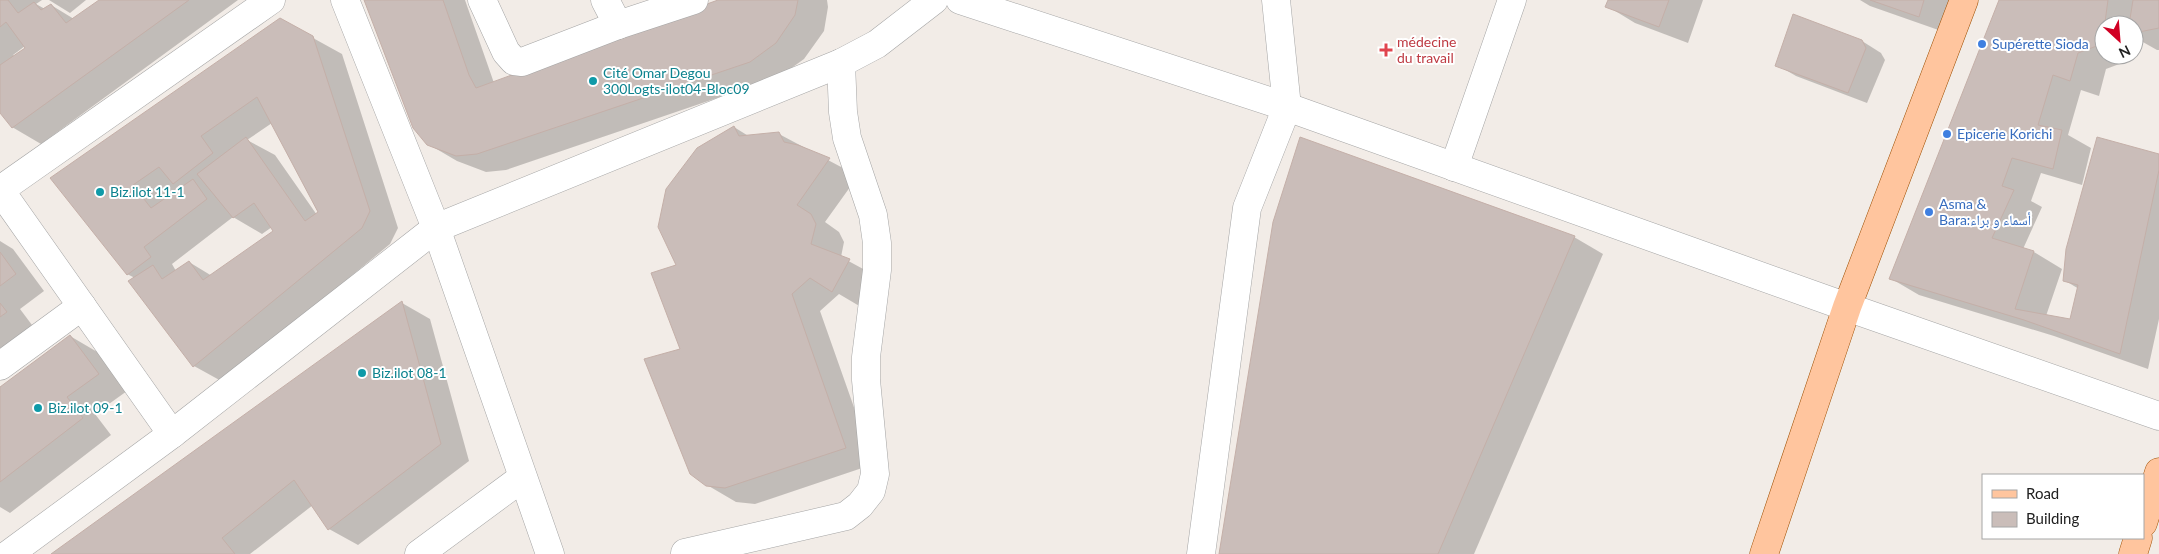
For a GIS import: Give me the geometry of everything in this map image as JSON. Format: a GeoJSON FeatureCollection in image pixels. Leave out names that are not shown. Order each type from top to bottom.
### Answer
{"type":"FeatureCollection","features":[{"type":"Feature","properties":{"kind":"main road"},"geometry":{"type":"LineString","coordinates":[[1764,554],[1847,307],[1964,0]]}},
{"type":"Feature","properties":{"kind":"main road"},"geometry":{"type":"LineString","coordinates":[[2144,520],[2159,472]]}},
{"type":"Feature","properties":{"kind":"main road"},"geometry":{"type":"LineString","coordinates":[[2133,554],[2138,539]]}},
{"type":"Feature","properties":{"kind":"street"},"geometry":{"type":"LineString","coordinates":[[172,434],[0,190],[271,0]]}},
{"type":"Feature","properties":{"kind":"street"},"geometry":{"type":"LineString","coordinates":[[345,0],[436,228],[550,554]]}},
{"type":"Feature","properties":{"kind":"street"},"geometry":{"type":"LineString","coordinates":[[482,0],[506,52],[514,61],[522,62],[618,25],[694,0]]}},
{"type":"Feature","properties":{"kind":"street"},"geometry":{"type":"LineString","coordinates":[[605,0],[618,25]]}},
{"type":"Feature","properties":{"kind":"street"},"geometry":{"type":"LineString","coordinates":[[9,554],[172,434],[436,228],[841,63],[877,44],[934,0]]}},
{"type":"Feature","properties":{"kind":"street"},"geometry":{"type":"LineString","coordinates":[[960,0],[1287,108],[2159,416]]}},
{"type":"Feature","properties":{"kind":"street"},"geometry":{"type":"LineString","coordinates":[[1201,554],[1247,208],[1287,108],[1276,0]]}},
{"type":"Feature","properties":{"kind":"street"},"geometry":{"type":"LineString","coordinates":[[1454,167],[1512,0]]}},
{"type":"Feature","properties":{"kind":"street"},"geometry":{"type":"LineString","coordinates":[[685,553],[846,516],[860,505],[871,491],[875,465],[868,404],[866,357],[876,270],[877,242],[873,215],[847,138],[842,112],[841,63]]}},
{"type":"Feature","properties":{"kind":"street"},"geometry":{"type":"LineString","coordinates":[[0,366],[82,306]]}},
{"type":"Feature","properties":{"kind":"street"},"geometry":{"type":"LineString","coordinates":[[418,554],[522,478]]}},
{"type":"Feature","properties":{"kind":"building"},"geometry":{"type":"Polygon","coordinates":[[[0,0],[8,0],[18,13],[34,2],[41,10],[51,4],[66,23],[99,0],[189,0],[12,128],[0,113],[0,65],[25,48],[6,22],[0,27],[0,0]]]}},
{"type":"Feature","properties":{"kind":"building","name":"Cité Omar Degou 300Logts-ilot04-Bloc09"},"geometry":{"type":"Polygon","coordinates":[[[364,0],[443,0],[469,75],[476,88],[718,0],[798,0],[795,15],[776,43],[750,62],[477,154],[456,156],[427,145],[413,128],[364,0]]]}},
{"type":"Feature","properties":{"kind":"building"},"geometry":{"type":"Polygon","coordinates":[[[1608,0],[1669,0],[1659,27],[1605,7],[1608,0]]]}},
{"type":"Feature","properties":{"kind":"building"},"geometry":{"type":"Polygon","coordinates":[[[1870,0],[1924,0],[1919,17],[1870,0]]]}},
{"type":"Feature","properties":{"kind":"building"},"geometry":{"type":"Polygon","coordinates":[[[1999,0],[2108,0],[2106,15],[2094,15],[2094,47],[2078,53],[2070,81],[2053,75],[2038,125],[2062,130],[2053,169],[2012,158],[2002,186],[2014,190],[1992,238],[2034,251],[2015,309],[2070,319],[2078,285],[2063,281],[2066,249],[2097,137],[2159,154],[2159,170],[2120,354],[2024,320],[1889,279],[1999,0]]]}},
{"type":"Feature","properties":{"kind":"building"},"geometry":{"type":"Polygon","coordinates":[[[2133,0],[2159,0],[2159,28],[2144,31],[2144,15],[2131,15],[2133,0]]]}},
{"type":"Feature","properties":{"kind":"building"},"geometry":{"type":"Polygon","coordinates":[[[1793,14],[1862,40],[1866,48],[1848,93],[1775,66],[1793,14]]]}},
{"type":"Feature","properties":{"kind":"building","name":"Biz.ilot 11-1"},"geometry":{"type":"Polygon","coordinates":[[[280,18],[313,36],[370,211],[362,228],[193,367],[128,281],[153,265],[162,279],[189,261],[203,280],[273,231],[254,203],[233,218],[197,174],[246,137],[305,221],[318,212],[257,97],[201,136],[213,153],[173,184],[159,167],[133,185],[151,208],[193,179],[207,199],[144,247],[151,257],[127,275],[50,178],[280,18]]]}},
{"type":"Feature","properties":{"kind":"building"},"geometry":{"type":"Polygon","coordinates":[[[734,126],[739,136],[779,132],[784,142],[798,145],[830,158],[797,205],[811,214],[816,224],[811,244],[850,259],[832,292],[810,278],[792,294],[846,448],[725,488],[706,486],[690,474],[644,359],[680,349],[651,273],[676,265],[658,227],[666,189],[697,148],[734,126]]]}},
{"type":"Feature","properties":{"kind":"building"},"geometry":{"type":"Polygon","coordinates":[[[1300,137],[1575,236],[1438,554],[1219,554],[1273,222],[1300,137]]]}},
{"type":"Feature","properties":{"kind":"building"},"geometry":{"type":"Polygon","coordinates":[[[0,252],[16,274],[0,286],[0,252]]]}},
{"type":"Feature","properties":{"kind":"building","name":"Biz.ilot 08-1"},"geometry":{"type":"Polygon","coordinates":[[[402,301],[441,444],[328,530],[294,480],[222,538],[235,554],[51,554],[402,301]]]}},
{"type":"Feature","properties":{"kind":"building"},"geometry":{"type":"Polygon","coordinates":[[[0,303],[7,312],[0,317],[0,303]]]}},
{"type":"Feature","properties":{"kind":"building","name":"Biz.ilot 09-1"},"geometry":{"type":"Polygon","coordinates":[[[70,335],[99,374],[67,397],[83,418],[0,482],[0,387],[70,335]]]}},
{"type":"Feature","properties":{"kind":"place","name":"Supérette Sioda"},"geometry":{"type":"Point","coordinates":[1982,44]}},
{"type":"Feature","properties":{"kind":"place","name":"médecine du travail"},"geometry":{"type":"Point","coordinates":[1386,50]}},
{"type":"Feature","properties":{"kind":"place","name":"Cité Omar Degou 300Logts-ilot04-Bloc09"},"geometry":{"type":"Point","coordinates":[593,81]}},
{"type":"Feature","properties":{"kind":"place","name":"Epicerie Korichi"},"geometry":{"type":"Point","coordinates":[1947,134]}},
{"type":"Feature","properties":{"kind":"place","name":"Biz.ilot 11-1"},"geometry":{"type":"Point","coordinates":[100,192]}},
{"type":"Feature","properties":{"kind":"place","name":"Asma & Bara:أسماء و براء"},"geometry":{"type":"Point","coordinates":[1929,212]}},
{"type":"Feature","properties":{"kind":"place","name":"Biz.ilot 08-1"},"geometry":{"type":"Point","coordinates":[362,373]}},
{"type":"Feature","properties":{"kind":"place","name":"Biz.ilot 09-1"},"geometry":{"type":"Point","coordinates":[38,408]}}]}
